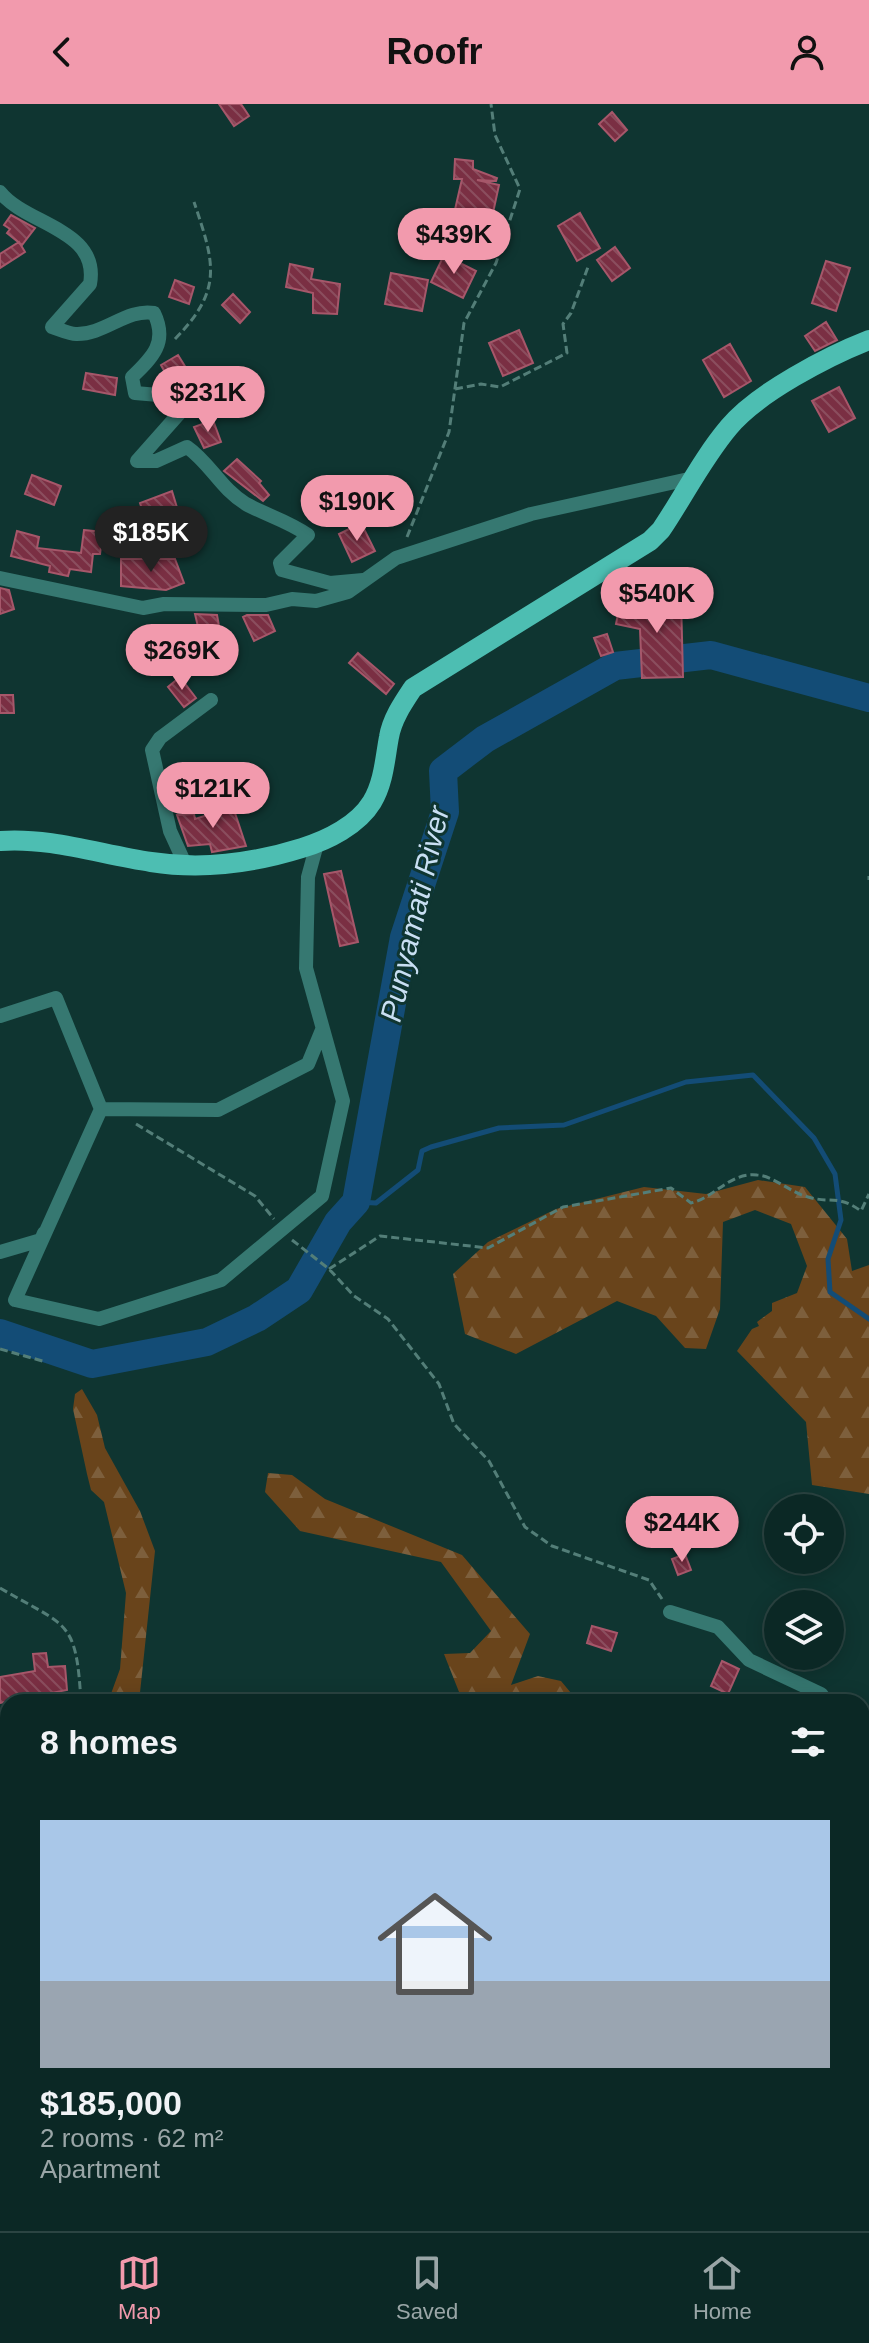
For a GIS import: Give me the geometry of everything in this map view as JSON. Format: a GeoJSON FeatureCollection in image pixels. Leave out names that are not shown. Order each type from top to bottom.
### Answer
{"type":"FeatureCollection","features":[{"type":"Feature","properties":{"kind":"main road"},"geometry":{"type":"LineString","coordinates":[[0,841],[53,845],[186,866],[273,857],[317,844],[347,827],[373,801],[385,767],[389,734],[400,707],[413,688],[650,541],[666,522],[729,426],[746,410],[869,340]]}},
{"type":"Feature","properties":{"kind":"street"},"geometry":{"type":"LineString","coordinates":[[0,192],[68,233],[83,250],[92,276],[90,284],[52,327],[75,334],[94,331],[143,311],[154,313],[162,329],[156,354],[132,377],[131,385],[135,393],[182,397],[184,408],[137,461],[156,461],[187,447],[198,455],[217,482],[246,504],[289,522],[308,535],[284,556],[280,563],[282,570],[307,580],[330,583],[363,580]]}},
{"type":"Feature","properties":{"kind":"street"},"geometry":{"type":"LineString","coordinates":[[0,578],[143,608],[164,604],[266,605],[292,599],[316,601],[348,592],[396,558],[531,514],[693,478]]}},
{"type":"Feature","properties":{"kind":"street"},"geometry":{"type":"LineString","coordinates":[[186,866],[170,831],[152,750],[160,738],[211,700]]}},
{"type":"Feature","properties":{"kind":"street"},"geometry":{"type":"LineString","coordinates":[[107,1109],[15,1300],[99,1319],[221,1280],[322,1196],[343,1101],[306,968],[308,877],[317,844]]}},
{"type":"Feature","properties":{"kind":"street"},"geometry":{"type":"LineString","coordinates":[[0,1016],[56,998],[107,1109]]}},
{"type":"Feature","properties":{"kind":"street"},"geometry":{"type":"LineString","coordinates":[[107,1109],[218,1110],[308,1064],[322,1030]]}},
{"type":"Feature","properties":{"kind":"street"},"geometry":{"type":"LineString","coordinates":[[0,1252],[41,1240],[107,1109]]}},
{"type":"Feature","properties":{"kind":"street"},"geometry":{"type":"LineString","coordinates":[[670,1612],[718,1627],[749,1660],[821,1694]]}},
{"type":"Feature","properties":{"kind":"path"},"geometry":{"type":"LineString","coordinates":[[396,558],[449,432],[464,323],[496,263],[520,189],[495,135],[491,104]]}},
{"type":"Feature","properties":{"kind":"path"},"geometry":{"type":"LineString","coordinates":[[156,354],[195,318],[209,295],[209,255],[194,202]]}},
{"type":"Feature","properties":{"kind":"path"},"geometry":{"type":"LineString","coordinates":[[455,389],[481,384],[500,387],[567,353],[563,324],[571,313],[588,267]]}},
{"type":"Feature","properties":{"kind":"path"},"geometry":{"type":"LineString","coordinates":[[107,1109],[255,1196],[297,1246],[324,1264],[354,1296],[388,1319],[439,1384],[454,1424],[489,1461],[525,1527],[552,1546],[649,1580],[670,1612]]}},
{"type":"Feature","properties":{"kind":"path"},"geometry":{"type":"LineString","coordinates":[[329,1269],[380,1236],[488,1248],[563,1207],[671,1188],[691,1203],[707,1200],[721,1184],[756,1174],[809,1197],[845,1199],[861,1211],[869,1194]]}},
{"type":"Feature","properties":{"kind":"path"},"geometry":{"type":"LineString","coordinates":[[0,1349],[46,1362]]}},
{"type":"Feature","properties":{"kind":"path"},"geometry":{"type":"LineString","coordinates":[[0,1588],[64,1625],[73,1639],[80,1694]]}},
{"type":"Feature","properties":{"kind":"green space"},"geometry":{"type":"Polygon","coordinates":[[[758,1180],[805,1187],[847,1239],[852,1271],[869,1265],[869,1494],[812,1485],[806,1422],[737,1351],[752,1329],[759,1326],[757,1322],[772,1311],[772,1303],[797,1293],[807,1266],[791,1224],[755,1210],[723,1222],[720,1309],[706,1349],[685,1348],[656,1316],[617,1301],[516,1354],[465,1334],[453,1274],[488,1242],[556,1209],[644,1187],[706,1194],[758,1180]]]}},
{"type":"Feature","properties":{"kind":"green space"},"geometry":{"type":"Polygon","coordinates":[[[82,1389],[97,1415],[105,1448],[140,1511],[155,1551],[140,1694],[111,1694],[120,1669],[126,1593],[104,1502],[91,1490],[73,1409],[75,1394],[82,1389]]]}},
{"type":"Feature","properties":{"kind":"green space"},"geometry":{"type":"Polygon","coordinates":[[[268,1473],[292,1475],[325,1499],[462,1555],[530,1634],[511,1685],[538,1676],[561,1681],[571,1694],[460,1694],[444,1654],[470,1653],[491,1631],[441,1562],[300,1531],[265,1492],[268,1473]]]}},
{"type":"Feature","properties":{"kind":"building"},"geometry":{"type":"Polygon","coordinates":[[[219,104],[241,104],[249,116],[234,126],[219,104]]]}},
{"type":"Feature","properties":{"kind":"building"},"geometry":{"type":"Polygon","coordinates":[[[612,112],[627,130],[615,141],[599,124],[612,112]]]}},
{"type":"Feature","properties":{"kind":"building"},"geometry":{"type":"Polygon","coordinates":[[[455,159],[473,161],[473,169],[497,178],[496,181],[477,180],[499,185],[491,222],[454,214],[462,179],[454,179],[455,159]]]}},
{"type":"Feature","properties":{"kind":"building"},"geometry":{"type":"Polygon","coordinates":[[[580,213],[600,248],[577,261],[558,226],[580,213]]]}},
{"type":"Feature","properties":{"kind":"building"},"geometry":{"type":"Polygon","coordinates":[[[11,215],[35,228],[22,245],[7,233],[10,229],[4,225],[11,215]]]}},
{"type":"Feature","properties":{"kind":"building"},"geometry":{"type":"Polygon","coordinates":[[[19,242],[25,252],[0,268],[0,254],[19,242]]]}},
{"type":"Feature","properties":{"kind":"building"},"geometry":{"type":"Polygon","coordinates":[[[615,247],[630,268],[612,281],[597,260],[615,247]]]}},
{"type":"Feature","properties":{"kind":"building"},"geometry":{"type":"Polygon","coordinates":[[[444,255],[476,271],[463,298],[431,282],[444,255]]]}},
{"type":"Feature","properties":{"kind":"building"},"geometry":{"type":"Polygon","coordinates":[[[826,261],[850,268],[836,311],[812,303],[826,261]]]}},
{"type":"Feature","properties":{"kind":"building"},"geometry":{"type":"Polygon","coordinates":[[[290,264],[313,269],[311,279],[340,284],[337,314],[313,313],[313,293],[286,287],[290,264]]]}},
{"type":"Feature","properties":{"kind":"building"},"geometry":{"type":"Polygon","coordinates":[[[391,273],[428,280],[422,311],[385,304],[391,273]]]}},
{"type":"Feature","properties":{"kind":"building"},"geometry":{"type":"Polygon","coordinates":[[[175,280],[194,287],[189,304],[169,297],[175,280]]]}},
{"type":"Feature","properties":{"kind":"building"},"geometry":{"type":"Polygon","coordinates":[[[233,294],[250,312],[240,323],[222,305],[233,294]]]}},
{"type":"Feature","properties":{"kind":"building"},"geometry":{"type":"Polygon","coordinates":[[[826,322],[837,340],[815,351],[805,336],[826,322]]]}},
{"type":"Feature","properties":{"kind":"building"},"geometry":{"type":"Polygon","coordinates":[[[519,330],[533,363],[503,376],[489,343],[519,330]]]}},
{"type":"Feature","properties":{"kind":"building"},"geometry":{"type":"Polygon","coordinates":[[[730,344],[751,381],[724,397],[703,360],[730,344]]]}},
{"type":"Feature","properties":{"kind":"building"},"geometry":{"type":"Polygon","coordinates":[[[178,355],[186,368],[168,378],[161,365],[178,355]]]}},
{"type":"Feature","properties":{"kind":"building"},"geometry":{"type":"Polygon","coordinates":[[[86,373],[117,378],[115,395],[83,389],[86,373]]]}},
{"type":"Feature","properties":{"kind":"building"},"geometry":{"type":"Polygon","coordinates":[[[839,387],[855,418],[829,432],[812,401],[839,387]]]}},
{"type":"Feature","properties":{"kind":"building"},"geometry":{"type":"Polygon","coordinates":[[[213,420],[221,442],[204,448],[194,427],[213,420]]]}},
{"type":"Feature","properties":{"kind":"building"},"geometry":{"type":"Polygon","coordinates":[[[237,459],[261,481],[259,483],[269,495],[263,501],[224,471],[237,459]]]}},
{"type":"Feature","properties":{"kind":"building"},"geometry":{"type":"Polygon","coordinates":[[[32,475],[61,486],[54,505],[25,494],[32,475]]]}},
{"type":"Feature","properties":{"kind":"building"},"geometry":{"type":"Polygon","coordinates":[[[387,483],[403,490],[391,520],[375,513],[387,483]]]}},
{"type":"Feature","properties":{"kind":"building"},"geometry":{"type":"Polygon","coordinates":[[[172,491],[178,511],[146,522],[140,503],[172,491]]]}},
{"type":"Feature","properties":{"kind":"building"},"geometry":{"type":"Polygon","coordinates":[[[361,523],[375,551],[352,562],[339,534],[361,523]]]}},
{"type":"Feature","properties":{"kind":"building"},"geometry":{"type":"Polygon","coordinates":[[[84,530],[103,532],[100,554],[93,554],[91,572],[70,569],[68,576],[49,572],[50,566],[11,556],[17,531],[39,537],[37,548],[81,553],[84,530]]]}},
{"type":"Feature","properties":{"kind":"building"},"geometry":{"type":"Polygon","coordinates":[[[121,559],[175,559],[184,583],[166,590],[121,586],[121,559]]]}},
{"type":"Feature","properties":{"kind":"building"},"geometry":{"type":"Polygon","coordinates":[[[0,588],[9,590],[14,609],[0,614],[0,588]]]}},
{"type":"Feature","properties":{"kind":"building"},"geometry":{"type":"Polygon","coordinates":[[[681,598],[683,677],[642,678],[640,629],[616,624],[620,604],[640,608],[640,599],[681,598]]]}},
{"type":"Feature","properties":{"kind":"building"},"geometry":{"type":"Polygon","coordinates":[[[195,614],[217,615],[219,626],[199,631],[195,614]]]}},
{"type":"Feature","properties":{"kind":"building"},"geometry":{"type":"Polygon","coordinates":[[[268,615],[275,631],[254,641],[243,617],[268,615]]]}},
{"type":"Feature","properties":{"kind":"building"},"geometry":{"type":"Polygon","coordinates":[[[607,634],[613,652],[601,656],[594,638],[607,634]]]}},
{"type":"Feature","properties":{"kind":"building"},"geometry":{"type":"Polygon","coordinates":[[[358,653],[394,684],[386,694],[349,663],[358,653]]]}},
{"type":"Feature","properties":{"kind":"building"},"geometry":{"type":"Polygon","coordinates":[[[180,677],[196,698],[184,707],[168,687],[180,677]]]}},
{"type":"Feature","properties":{"kind":"building"},"geometry":{"type":"Polygon","coordinates":[[[0,695],[13,695],[14,713],[0,713],[0,695]]]}},
{"type":"Feature","properties":{"kind":"building"},"geometry":{"type":"Polygon","coordinates":[[[233,807],[246,846],[212,852],[210,844],[188,846],[177,815],[194,814],[195,819],[233,807]]]}},
{"type":"Feature","properties":{"kind":"building"},"geometry":{"type":"Polygon","coordinates":[[[341,871],[358,942],[340,946],[324,874],[341,871]]]}},
{"type":"Feature","properties":{"kind":"building"},"geometry":{"type":"Polygon","coordinates":[[[685,1554],[691,1570],[678,1575],[672,1559],[685,1554]]]}},
{"type":"Feature","properties":{"kind":"building"},"geometry":{"type":"Polygon","coordinates":[[[592,1626],[617,1633],[611,1651],[587,1643],[592,1626]]]}},
{"type":"Feature","properties":{"kind":"building"},"geometry":{"type":"Polygon","coordinates":[[[46,1653],[48,1667],[65,1666],[67,1690],[46,1694],[0,1694],[0,1677],[35,1671],[33,1654],[46,1653]]]}},
{"type":"Feature","properties":{"kind":"building"},"geometry":{"type":"Polygon","coordinates":[[[722,1661],[739,1669],[728,1694],[711,1686],[722,1661]]]}},
{"type":"Feature","properties":{"kind":"waterway","name":"Punyamati River"},"geometry":{"type":"LineString","coordinates":[[0,1333],[92,1364],[207,1342],[257,1318],[299,1290],[338,1222],[356,1202],[404,937],[445,812],[443,771],[485,739],[615,666],[711,655],[869,698]]}},
{"type":"Feature","properties":{"kind":"waterway"},"geometry":{"type":"LineString","coordinates":[[356,1202],[376,1203],[418,1170],[422,1151],[431,1147],[499,1128],[564,1125],[686,1082],[753,1075],[814,1138],[835,1174],[841,1220],[828,1259],[830,1292],[869,1319]]}}]}
